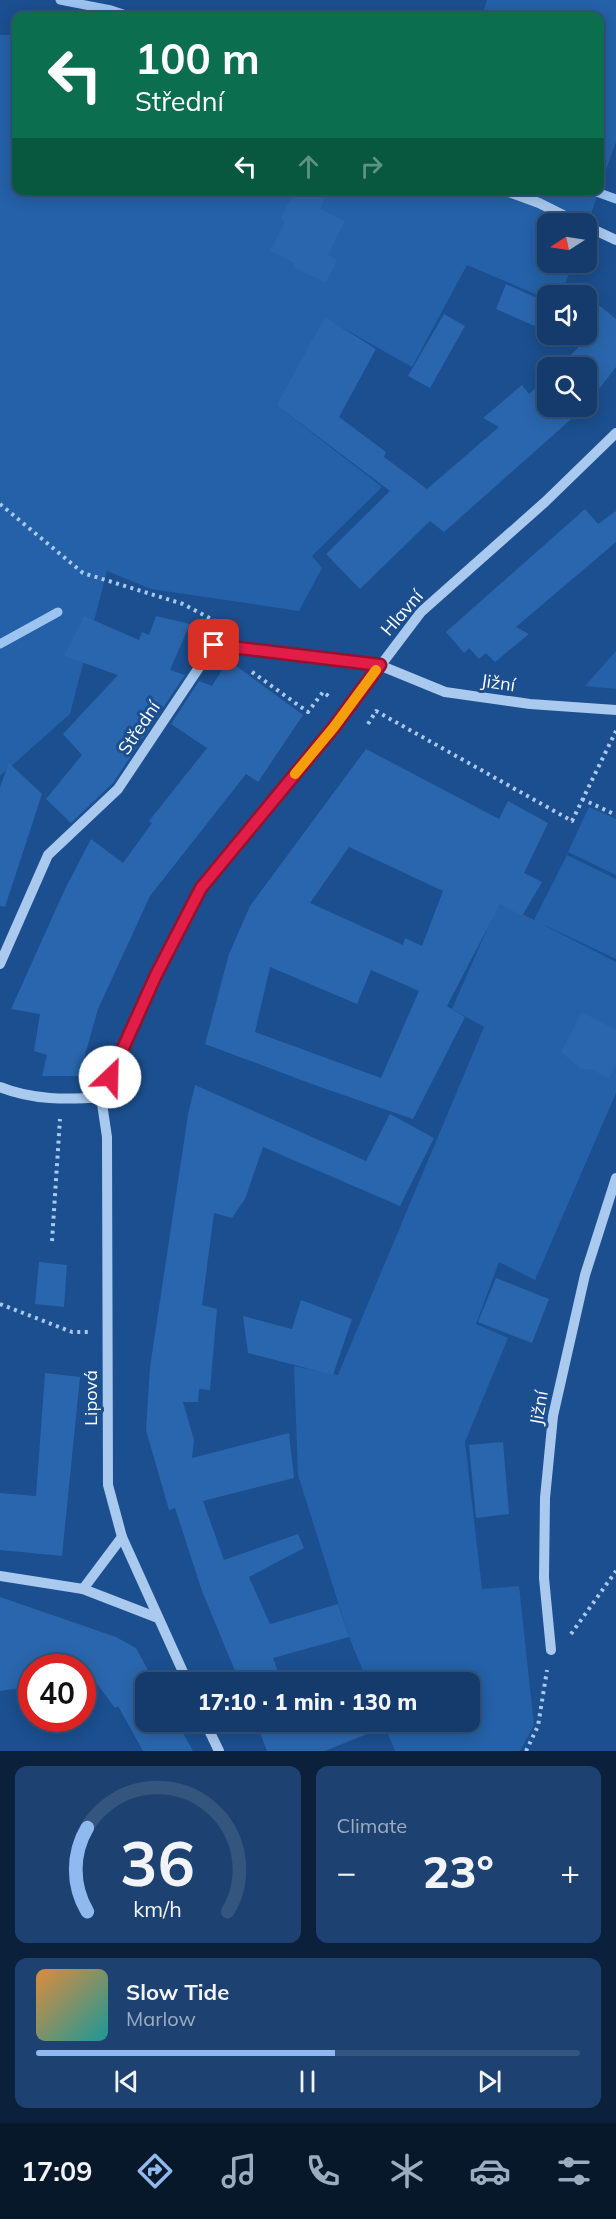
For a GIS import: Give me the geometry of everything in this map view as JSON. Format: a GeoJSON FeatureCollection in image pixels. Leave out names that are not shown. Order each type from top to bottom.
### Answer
{"type":"FeatureCollection","features":[{"type":"Feature","properties":{"kind":"street"},"geometry":{"type":"LineString","coordinates":[[516,195],[558,213]]}},
{"type":"Feature","properties":{"kind":"street"},"geometry":{"type":"LineString","coordinates":[[597,231],[616,240]]}},
{"type":"Feature","properties":{"kind":"street","name":"Hlavní"},"geometry":{"type":"LineString","coordinates":[[101,1097],[156,975],[201,888],[346,710],[422,612],[545,502],[616,433]]}},
{"type":"Feature","properties":{"kind":"street"},"geometry":{"type":"LineString","coordinates":[[214,645],[380,665]]}},
{"type":"Feature","properties":{"kind":"street","name":"Střední"},"geometry":{"type":"LineString","coordinates":[[0,964],[48,855],[118,789],[214,645]]}},
{"type":"Feature","properties":{"kind":"street","name":"Jižní"},"geometry":{"type":"LineString","coordinates":[[380,665],[445,692],[530,704],[616,710]]}},
{"type":"Feature","properties":{"kind":"street"},"geometry":{"type":"LineString","coordinates":[[0,1087],[61,1100],[101,1097]]}},
{"type":"Feature","properties":{"kind":"street","name":"Lipová"},"geometry":{"type":"LineString","coordinates":[[101,1097],[107,1137],[108,1485],[122,1537],[183,1672]]}},
{"type":"Feature","properties":{"kind":"street","name":"Jižní"},"geometry":{"type":"LineString","coordinates":[[551,1650],[544,1566],[545,1498],[553,1416],[585,1275],[616,1178]]}},
{"type":"Feature","properties":{"kind":"street"},"geometry":{"type":"LineString","coordinates":[[83,1589],[122,1537]]}},
{"type":"Feature","properties":{"kind":"street"},"geometry":{"type":"LineString","coordinates":[[0,1576],[83,1589],[158,1618]]}},
{"type":"Feature","properties":{"kind":"street"},"geometry":{"type":"LineString","coordinates":[[210,1732],[219,1751]]}},
{"type":"Feature","properties":{"kind":"path"},"geometry":{"type":"LineString","coordinates":[[0,504],[83,573],[183,604],[225,626],[214,645],[308,712],[323,692],[346,710]]}},
{"type":"Feature","properties":{"kind":"path"},"geometry":{"type":"LineString","coordinates":[[368,724],[376,711],[572,821],[616,731]]}},
{"type":"Feature","properties":{"kind":"path"},"geometry":{"type":"LineString","coordinates":[[582,800],[616,816]]}},
{"type":"Feature","properties":{"kind":"path"},"geometry":{"type":"LineString","coordinates":[[52,1241],[61,1100]]}},
{"type":"Feature","properties":{"kind":"path"},"geometry":{"type":"LineString","coordinates":[[0,1304],[72,1332],[107,1333]]}},
{"type":"Feature","properties":{"kind":"path"},"geometry":{"type":"LineString","coordinates":[[526,1751],[538,1726],[551,1650],[574,1632],[616,1571]]}},
{"type":"Feature","properties":{"kind":"shaded area"},"geometry":{"type":"Polygon","coordinates":[[[487,0],[616,0],[616,142],[604,176],[604,12],[483,12],[487,0]]]}},
{"type":"Feature","properties":{"kind":"shaded area"},"geometry":{"type":"Polygon","coordinates":[[[0,35],[12,35],[12,195],[598,195],[591,213],[537,213],[537,273],[569,273],[565,285],[537,285],[537,295],[467,265],[412,367],[325,318],[276,405],[382,487],[312,556],[322,568],[299,611],[151,589],[107,571],[70,714],[0,776],[0,35]]]}},
{"type":"Feature","properties":{"kind":"shaded area"},"geometry":{"type":"Polygon","coordinates":[[[616,651],[616,689],[585,686],[616,651]]]}},
{"type":"Feature","properties":{"kind":"shaded area"},"geometry":{"type":"Polygon","coordinates":[[[589,807],[616,819],[616,875],[568,852],[589,807]]]}},
{"type":"Feature","properties":{"kind":"shaded area"},"geometry":{"type":"Polygon","coordinates":[[[567,855],[616,879],[616,959],[538,922],[616,962],[616,1093],[535,1280],[499,1262],[476,1324],[508,1338],[465,1442],[482,1589],[519,1586],[534,1725],[520,1751],[395,1751],[387,1732],[480,1732],[480,1672],[363,1672],[349,1637],[298,1475],[294,1366],[338,1375],[484,1027],[452,1009],[499,902],[534,920],[567,855]]]}},
{"type":"Feature","properties":{"kind":"building"},"geometry":{"type":"Polygon","coordinates":[[[292,195],[327,195],[320,209],[345,221],[328,255],[337,260],[326,283],[293,267],[295,263],[270,251],[285,221],[281,218],[292,195]]]}},
{"type":"Feature","properties":{"kind":"building"},"geometry":{"type":"Polygon","coordinates":[[[506,284],[537,298],[537,327],[496,309],[506,284]]]}},
{"type":"Feature","properties":{"kind":"building"},"geometry":{"type":"Polygon","coordinates":[[[597,304],[616,319],[616,367],[597,392],[597,357],[569,357],[579,347],[575,345],[597,345],[597,304]]]}},
{"type":"Feature","properties":{"kind":"building"},"geometry":{"type":"Polygon","coordinates":[[[444,314],[465,326],[430,388],[408,376],[444,314]]]}},
{"type":"Feature","properties":{"kind":"building"},"geometry":{"type":"Polygon","coordinates":[[[325,317],[376,349],[339,417],[386,452],[384,457],[427,489],[499,427],[483,418],[522,385],[529,394],[537,387],[537,417],[574,417],[444,532],[430,521],[360,589],[326,554],[390,491],[276,405],[325,317]]]}},
{"type":"Feature","properties":{"kind":"building"},"geometry":{"type":"Polygon","coordinates":[[[585,509],[598,524],[616,511],[616,542],[516,627],[529,634],[495,662],[486,653],[479,659],[469,648],[464,653],[446,632],[585,509]]]}},
{"type":"Feature","properties":{"kind":"building"},"geometry":{"type":"Polygon","coordinates":[[[84,616],[139,640],[142,632],[149,635],[156,616],[190,624],[170,670],[185,675],[113,783],[71,823],[46,799],[82,755],[63,734],[118,675],[64,656],[84,616]]]}},
{"type":"Feature","properties":{"kind":"building"},"geometry":{"type":"Polygon","coordinates":[[[228,660],[303,715],[258,782],[246,774],[150,896],[98,1009],[79,1076],[42,1076],[47,1055],[34,1051],[40,1014],[11,1009],[65,889],[91,839],[123,863],[152,823],[149,821],[207,748],[171,724],[199,681],[212,686],[228,660]]]}},
{"type":"Feature","properties":{"kind":"building"},"geometry":{"type":"Polygon","coordinates":[[[366,749],[499,819],[508,801],[548,823],[524,873],[542,882],[522,916],[500,904],[447,1006],[465,1017],[413,1119],[205,1044],[229,954],[250,906],[366,749]],[[349,847],[310,903],[403,945],[405,938],[422,946],[443,891],[349,847]],[[270,967],[255,1032],[381,1078],[419,991],[371,970],[357,1004],[270,967]]]}},
{"type":"Feature","properties":{"kind":"building"},"geometry":{"type":"Polygon","coordinates":[[[9,763],[42,794],[5,907],[0,906],[0,787],[9,763]]]}},
{"type":"Feature","properties":{"kind":"building"},"geometry":{"type":"Polygon","coordinates":[[[582,1012],[616,1030],[616,1065],[609,1078],[590,1069],[581,1069],[561,1052],[582,1012]]]}},
{"type":"Feature","properties":{"kind":"building"},"geometry":{"type":"Polygon","coordinates":[[[195,1085],[366,1161],[390,1114],[434,1138],[400,1206],[263,1147],[245,1199],[232,1218],[214,1213],[202,1305],[217,1309],[210,1390],[199,1389],[198,1402],[183,1402],[194,1440],[192,1458],[289,1433],[294,1478],[203,1501],[224,1560],[298,1534],[304,1548],[249,1577],[270,1624],[338,1604],[349,1637],[273,1658],[278,1672],[235,1672],[202,1591],[175,1508],[169,1510],[146,1430],[150,1367],[188,1115],[195,1085]]]}},
{"type":"Feature","properties":{"kind":"building"},"geometry":{"type":"Polygon","coordinates":[[[39,1262],[67,1265],[64,1307],[35,1304],[39,1262]]]}},
{"type":"Feature","properties":{"kind":"building"},"geometry":{"type":"Polygon","coordinates":[[[496,1278],[549,1299],[532,1343],[478,1322],[496,1278]]]}},
{"type":"Feature","properties":{"kind":"building"},"geometry":{"type":"Polygon","coordinates":[[[301,1300],[352,1319],[333,1375],[248,1353],[243,1316],[292,1329],[301,1300]]]}},
{"type":"Feature","properties":{"kind":"building"},"geometry":{"type":"Polygon","coordinates":[[[45,1373],[80,1377],[62,1556],[0,1550],[0,1493],[36,1496],[45,1373]]]}},
{"type":"Feature","properties":{"kind":"building"},"geometry":{"type":"Polygon","coordinates":[[[503,1442],[509,1514],[476,1518],[469,1445],[503,1442]]]}},
{"type":"Feature","properties":{"kind":"building"},"geometry":{"type":"Polygon","coordinates":[[[0,1597],[116,1637],[136,1648],[149,1672],[135,1672],[135,1732],[183,1732],[193,1751],[143,1751],[118,1706],[115,1708],[96,1682],[96,1654],[18,1654],[18,1688],[0,1691],[0,1597]]]}},
{"type":"Feature","properties":{"kind":"building"},"geometry":{"type":"Polygon","coordinates":[[[260,1732],[372,1732],[325,1751],[267,1751],[260,1732]]]}},
{"type":"Feature","properties":{"kind":"waterway"},"geometry":{"type":"LineString","coordinates":[[60,0],[117,12]]}},
{"type":"Feature","properties":{"kind":"waterway"},"geometry":{"type":"LineString","coordinates":[[604,195],[616,199]]}},
{"type":"Feature","properties":{"kind":"waterway"},"geometry":{"type":"LineString","coordinates":[[0,644],[58,612]]}},
{"type":"Feature","properties":{"kind":"slow traffic"},"geometry":{"type":"LineString","coordinates":[[295,774],[334,727],[376,670]]}},
{"type":"Feature","properties":{"kind":"route"},"geometry":{"type":"LineString","coordinates":[[110,1077],[156,975],[201,888],[334,727],[380,665],[214,645]]}}]}
